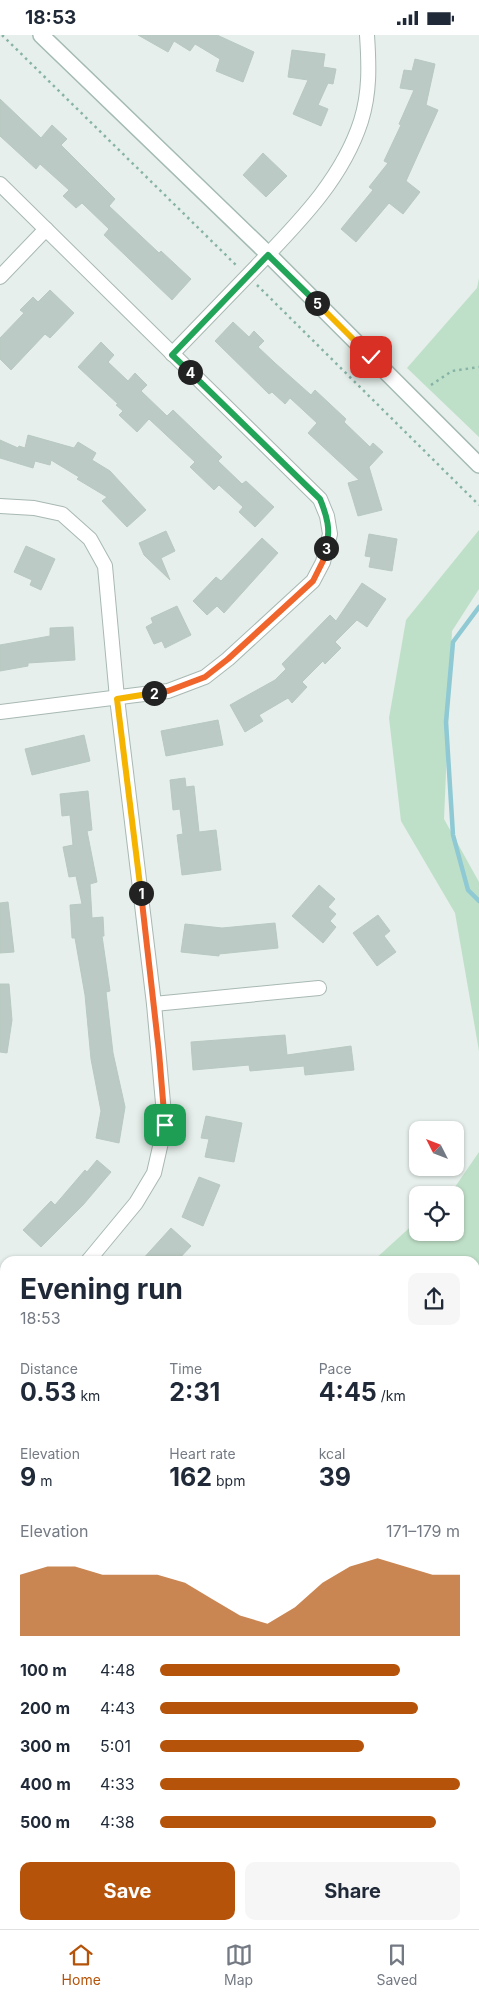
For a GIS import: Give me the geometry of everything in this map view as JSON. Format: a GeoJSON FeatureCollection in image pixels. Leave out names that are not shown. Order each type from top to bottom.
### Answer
{"type":"FeatureCollection","features":[{"type":"Feature","properties":{"kind":"main road"},"geometry":{"type":"LineString","coordinates":[[41,35],[268,255],[479,465]]}},
{"type":"Feature","properties":{"kind":"street"},"geometry":{"type":"LineString","coordinates":[[172,355],[252,280],[268,255],[328,186],[342,165],[362,120],[370,77],[367,35]]}},
{"type":"Feature","properties":{"kind":"street"},"geometry":{"type":"LineString","coordinates":[[0,184],[320,499],[327,516],[330,534],[323,561],[313,581],[228,659],[205,677],[168,691],[117,699],[0,712]]}},
{"type":"Feature","properties":{"kind":"street"},"geometry":{"type":"LineString","coordinates":[[0,277],[46,229]]}},
{"type":"Feature","properties":{"kind":"street"},"geometry":{"type":"LineString","coordinates":[[0,506],[34,508],[62,514],[90,539],[105,566],[117,699],[154,1004],[165,1125],[154,1173],[136,1203],[92,1256]]}},
{"type":"Feature","properties":{"kind":"street"},"geometry":{"type":"LineString","coordinates":[[154,1004],[320,988]]}},
{"type":"Feature","properties":{"kind":"path"},"geometry":{"type":"LineString","coordinates":[[2,35],[479,505]]}},
{"type":"Feature","properties":{"kind":"path"},"geometry":{"type":"LineString","coordinates":[[250,292],[252,280]]}},
{"type":"Feature","properties":{"kind":"path"},"geometry":{"type":"LineString","coordinates":[[432,385],[452,371],[479,367]]}},
{"type":"Feature","properties":{"kind":"green space"},"geometry":{"type":"Polygon","coordinates":[[[479,278],[479,437],[407,368],[477,288],[479,278]]]}},
{"type":"Feature","properties":{"kind":"green space"},"geometry":{"type":"Polygon","coordinates":[[[479,530],[479,589],[452,631],[444,819],[479,882],[479,1051],[455,913],[401,821],[389,718],[406,620],[479,530]]]}},
{"type":"Feature","properties":{"kind":"green space"},"geometry":{"type":"Polygon","coordinates":[[[479,1152],[479,1256],[378,1256],[409,1228],[409,1241],[464,1241],[464,1186],[456,1186],[479,1152]]]}},
{"type":"Feature","properties":{"kind":"building"},"geometry":{"type":"Polygon","coordinates":[[[138,35],[217,35],[254,52],[243,82],[216,71],[220,59],[195,44],[190,51],[174,41],[168,52],[138,35]]]}},
{"type":"Feature","properties":{"kind":"building"},"geometry":{"type":"Polygon","coordinates":[[[292,50],[325,54],[323,67],[336,69],[333,84],[328,83],[318,105],[328,109],[321,126],[293,114],[308,80],[288,77],[292,50]]]}},
{"type":"Feature","properties":{"kind":"building"},"geometry":{"type":"Polygon","coordinates":[[[415,59],[435,64],[426,105],[438,110],[406,181],[420,192],[403,214],[389,203],[356,242],[341,229],[373,190],[369,187],[388,163],[384,161],[401,125],[399,124],[414,90],[400,88],[404,70],[412,71],[415,59]]]}},
{"type":"Feature","properties":{"kind":"building"},"geometry":{"type":"Polygon","coordinates":[[[0,99],[41,138],[52,125],[67,139],[61,145],[115,199],[109,206],[159,253],[161,251],[191,279],[172,300],[104,235],[109,229],[82,203],[76,208],[63,196],[69,190],[40,164],[36,169],[0,136],[0,99]]]}},
{"type":"Feature","properties":{"kind":"building"},"geometry":{"type":"Polygon","coordinates":[[[263,153],[287,176],[266,197],[243,175],[263,153]]]}},
{"type":"Feature","properties":{"kind":"building"},"geometry":{"type":"Polygon","coordinates":[[[50,290],[74,313],[50,338],[45,334],[11,370],[0,359],[0,338],[24,313],[20,310],[33,297],[38,302],[50,290]]]}},
{"type":"Feature","properties":{"kind":"building"},"geometry":{"type":"Polygon","coordinates":[[[233,322],[249,337],[254,331],[264,341],[258,347],[275,363],[311,395],[315,390],[346,419],[344,422],[370,447],[373,443],[383,452],[369,467],[382,510],[358,516],[348,483],[359,480],[308,433],[317,423],[290,398],[285,404],[272,392],[269,394],[215,341],[233,322]]]}},
{"type":"Feature","properties":{"kind":"building"},"geometry":{"type":"Polygon","coordinates":[[[101,342],[114,355],[108,362],[128,381],[135,373],[147,385],[141,391],[167,416],[173,410],[222,457],[218,461],[242,484],[246,481],[274,507],[255,527],[239,512],[243,507],[219,485],[214,490],[190,467],[195,462],[149,419],[137,432],[119,415],[123,411],[116,405],[118,404],[78,367],[101,342]]]}},
{"type":"Feature","properties":{"kind":"building"},"geometry":{"type":"Polygon","coordinates":[[[28,435],[74,448],[78,442],[96,453],[92,460],[110,471],[146,510],[127,527],[102,501],[107,497],[77,479],[79,477],[51,460],[50,465],[35,461],[33,468],[0,458],[0,440],[18,448],[19,446],[25,448],[28,435]]]}},
{"type":"Feature","properties":{"kind":"building"},"geometry":{"type":"Polygon","coordinates":[[[166,531],[175,551],[161,558],[170,580],[144,555],[139,543],[166,531]]]}},
{"type":"Feature","properties":{"kind":"building"},"geometry":{"type":"Polygon","coordinates":[[[369,534],[397,539],[392,571],[369,567],[371,557],[365,556],[369,534]]]}},
{"type":"Feature","properties":{"kind":"building"},"geometry":{"type":"Polygon","coordinates":[[[262,538],[278,553],[224,613],[217,606],[207,615],[193,601],[216,577],[221,581],[262,538]]]}},
{"type":"Feature","properties":{"kind":"building"},"geometry":{"type":"Polygon","coordinates":[[[26,546],[55,559],[41,590],[30,585],[32,580],[14,572],[26,546]]]}},
{"type":"Feature","properties":{"kind":"building"},"geometry":{"type":"Polygon","coordinates":[[[362,583],[386,599],[367,627],[357,620],[335,642],[341,648],[325,664],[323,661],[302,682],[307,687],[292,703],[288,698],[259,715],[263,721],[245,732],[230,705],[275,680],[286,669],[282,664],[330,615],[336,621],[362,583]]]}},
{"type":"Feature","properties":{"kind":"building"},"geometry":{"type":"Polygon","coordinates":[[[177,606],[191,635],[165,648],[162,641],[154,644],[146,627],[153,623],[151,618],[177,606]]]}},
{"type":"Feature","properties":{"kind":"building"},"geometry":{"type":"Polygon","coordinates":[[[73,627],[75,660],[28,663],[28,666],[0,671],[0,645],[50,636],[50,628],[73,627]]]}},
{"type":"Feature","properties":{"kind":"building"},"geometry":{"type":"Polygon","coordinates":[[[218,720],[223,745],[166,756],[161,731],[218,720]]]}},
{"type":"Feature","properties":{"kind":"building"},"geometry":{"type":"Polygon","coordinates":[[[84,735],[90,761],[32,775],[25,749],[84,735]]]}},
{"type":"Feature","properties":{"kind":"building"},"geometry":{"type":"Polygon","coordinates":[[[185,778],[186,787],[194,786],[199,832],[216,830],[221,870],[182,875],[177,835],[183,834],[180,809],[173,810],[170,780],[185,778]]]}},
{"type":"Feature","properties":{"kind":"building"},"geometry":{"type":"Polygon","coordinates":[[[88,791],[92,830],[87,831],[97,882],[90,884],[92,918],[103,917],[104,936],[102,936],[110,991],[106,992],[113,1053],[125,1107],[119,1143],[96,1138],[101,1111],[91,1059],[85,995],[75,938],[72,938],[70,905],[82,904],[76,876],[69,877],[63,847],[73,845],[70,815],[62,816],[60,794],[88,791]]]}},
{"type":"Feature","properties":{"kind":"building"},"geometry":{"type":"Polygon","coordinates":[[[319,885],[335,899],[328,907],[336,914],[330,921],[336,927],[323,943],[292,916],[319,885]]]}},
{"type":"Feature","properties":{"kind":"building"},"geometry":{"type":"Polygon","coordinates":[[[8,902],[14,952],[0,953],[0,903],[8,902]]]}},
{"type":"Feature","properties":{"kind":"building"},"geometry":{"type":"Polygon","coordinates":[[[378,915],[390,931],[384,936],[396,952],[377,966],[353,933],[378,915]]]}},
{"type":"Feature","properties":{"kind":"building"},"geometry":{"type":"Polygon","coordinates":[[[275,923],[278,948],[219,954],[219,956],[181,952],[185,924],[222,928],[275,923]]]}},
{"type":"Feature","properties":{"kind":"building"},"geometry":{"type":"Polygon","coordinates":[[[0,984],[9,984],[12,1020],[7,1053],[0,1052],[0,984]]]}},
{"type":"Feature","properties":{"kind":"building"},"geometry":{"type":"Polygon","coordinates":[[[285,1035],[287,1055],[351,1046],[354,1070],[305,1075],[304,1066],[250,1071],[249,1065],[193,1070],[191,1042],[285,1035]]]}},
{"type":"Feature","properties":{"kind":"building"},"geometry":{"type":"Polygon","coordinates":[[[206,1116],[242,1123],[234,1162],[205,1157],[209,1139],[201,1138],[206,1116]]]}},
{"type":"Feature","properties":{"kind":"building"},"geometry":{"type":"Polygon","coordinates":[[[97,1160],[111,1172],[83,1205],[41,1247],[23,1230],[51,1201],[55,1205],[85,1170],[87,1172],[97,1160]]]}},
{"type":"Feature","properties":{"kind":"building"},"geometry":{"type":"Polygon","coordinates":[[[199,1177],[220,1185],[203,1226],[182,1217],[199,1177]]]}},
{"type":"Feature","properties":{"kind":"building"},"geometry":{"type":"Polygon","coordinates":[[[171,1228],[191,1246],[182,1256],[146,1256],[171,1228]]]}},
{"type":"Feature","properties":{"kind":"waterway"},"geometry":{"type":"LineString","coordinates":[[479,607],[453,642],[446,722],[453,835],[468,890],[479,901]]}},
{"type":"Feature","properties":{"kind":"route"},"geometry":{"type":"LineString","coordinates":[[165,1125],[154,1004],[117,699],[168,691],[205,677],[228,659],[313,581],[323,561],[330,534],[327,516],[320,499],[172,355],[268,255],[371,357]]}}]}
